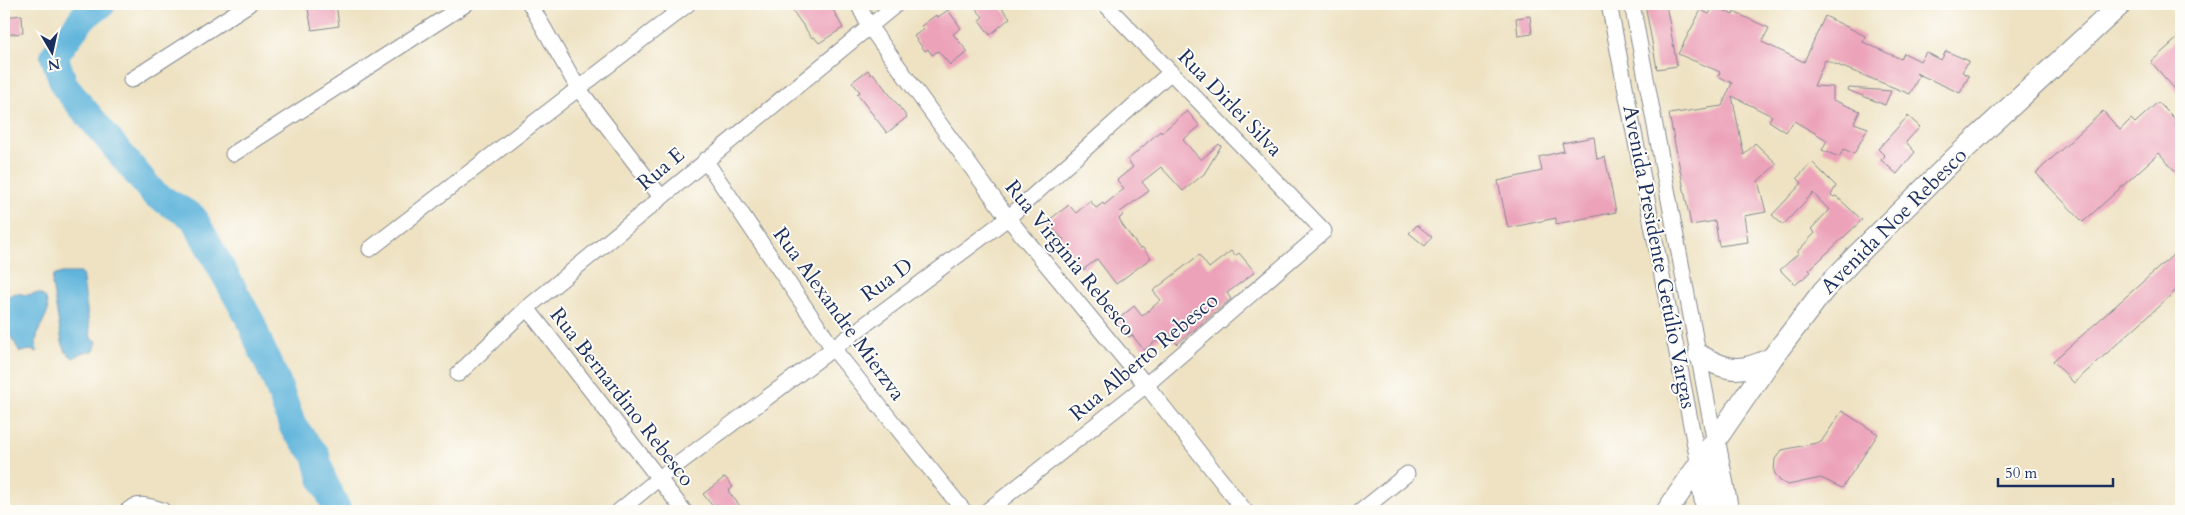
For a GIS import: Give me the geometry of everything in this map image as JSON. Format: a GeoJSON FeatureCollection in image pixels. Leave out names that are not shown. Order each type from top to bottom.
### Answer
{"type":"FeatureCollection","features":[{"type":"Feature","properties":{"kind":"main road","name":"Avenida Noe Rebesco"},"geometry":{"type":"LineString","coordinates":[[1668,511],[1772,358],[1824,291],[1857,255],[1954,160],[2121,4]]}},
{"type":"Feature","properties":{"kind":"main road"},"geometry":{"type":"LineString","coordinates":[[1699,355],[1716,365],[1742,370],[1772,358]]}},
{"type":"Feature","properties":{"kind":"main road","name":"Avenida Presidente Getúlio Vargas"},"geometry":{"type":"LineString","coordinates":[[1715,443],[1728,511]]}},
{"type":"Feature","properties":{"kind":"main road","name":"Avenida Presidente Getúlio Vargas"},"geometry":{"type":"LineString","coordinates":[[1699,466],[1707,511]]}},
{"type":"Feature","properties":{"kind":"street"},"geometry":{"type":"LineString","coordinates":[[131,80],[249,4]]}},
{"type":"Feature","properties":{"kind":"street"},"geometry":{"type":"LineString","coordinates":[[233,154],[466,4]]}},
{"type":"Feature","properties":{"kind":"street"},"geometry":{"type":"LineString","coordinates":[[530,4],[578,88],[661,197]]}},
{"type":"Feature","properties":{"kind":"street"},"geometry":{"type":"LineString","coordinates":[[370,249],[688,4]]}},
{"type":"Feature","properties":{"kind":"street","name":"Rua Virginia Rebesco"},"geometry":{"type":"LineString","coordinates":[[858,4],[869,26],[1008,218],[1146,385],[1245,511]]}},
{"type":"Feature","properties":{"kind":"street","name":"Rua E"},"geometry":{"type":"LineString","coordinates":[[458,374],[527,308],[897,4]]}},
{"type":"Feature","properties":{"kind":"street","name":"Rua Dirlei Silva"},"geometry":{"type":"LineString","coordinates":[[1105,4],[1324,231]]}},
{"type":"Feature","properties":{"kind":"street","name":"Avenida Presidente Getúlio Vargas"},"geometry":{"type":"LineString","coordinates":[[1609,4],[1699,466]]}},
{"type":"Feature","properties":{"kind":"street","name":"Avenida Presidente Getúlio Vargas"},"geometry":{"type":"LineString","coordinates":[[1632,4],[1715,443]]}},
{"type":"Feature","properties":{"kind":"street","name":"Rua D"},"geometry":{"type":"LineString","coordinates":[[619,511],[658,478],[1008,218],[1171,72]]}},
{"type":"Feature","properties":{"kind":"street"},"geometry":{"type":"LineString","coordinates":[[1634,132],[1656,128]]}},
{"type":"Feature","properties":{"kind":"street","name":"Rua Alexandre Mierzva"},"geometry":{"type":"LineString","coordinates":[[706,160],[832,348],[964,511]]}},
{"type":"Feature","properties":{"kind":"street","name":"Rua Alberto Rebesco"},"geometry":{"type":"LineString","coordinates":[[987,511],[1146,385],[1324,231]]}},
{"type":"Feature","properties":{"kind":"street","name":"Rua Bernardino Rebesco"},"geometry":{"type":"LineString","coordinates":[[527,308],[684,511]]}},
{"type":"Feature","properties":{"kind":"street"},"geometry":{"type":"LineString","coordinates":[[1361,511],[1407,474]]}},
{"type":"Feature","properties":{"kind":"street"},"geometry":{"type":"LineString","coordinates":[[127,511],[133,506],[143,504],[162,510]]}},
{"type":"Feature","properties":{"kind":"water"},"geometry":{"type":"Polygon","coordinates":[[[62,273],[82,273],[91,339],[97,341],[94,351],[84,352],[73,358],[66,352],[62,342],[52,284],[53,276],[62,273]]]}},
{"type":"Feature","properties":{"kind":"water"},"geometry":{"type":"Polygon","coordinates":[[[16,293],[27,295],[39,293],[46,298],[48,311],[38,332],[37,352],[30,350],[20,352],[10,335],[4,330],[4,298],[16,293]]]}},
{"type":"Feature","properties":{"kind":"building"},"geometry":{"type":"Polygon","coordinates":[[[307,4],[336,4],[339,26],[312,30],[307,4]]]}},
{"type":"Feature","properties":{"kind":"building"},"geometry":{"type":"Polygon","coordinates":[[[788,4],[830,4],[843,28],[819,43],[814,37],[812,38],[788,4]]]}},
{"type":"Feature","properties":{"kind":"building"},"geometry":{"type":"Polygon","coordinates":[[[972,4],[998,4],[1010,18],[990,35],[979,20],[983,17],[972,4]]]}},
{"type":"Feature","properties":{"kind":"building"},"geometry":{"type":"Polygon","coordinates":[[[1645,4],[1666,4],[1677,66],[1657,69],[1645,4]]]}},
{"type":"Feature","properties":{"kind":"building"},"geometry":{"type":"Polygon","coordinates":[[[1714,5],[1733,15],[1734,12],[1769,28],[1762,42],[1804,62],[1825,16],[1865,36],[1863,42],[1901,59],[1904,53],[1920,61],[1926,52],[1941,60],[1946,51],[1969,61],[1962,72],[1969,76],[1960,93],[1916,73],[1919,76],[1910,94],[1825,60],[1814,86],[1833,87],[1833,100],[1860,111],[1854,123],[1868,128],[1854,154],[1844,149],[1839,157],[1822,150],[1827,140],[1794,121],[1786,132],[1769,121],[1772,116],[1732,96],[1744,155],[1755,143],[1777,164],[1758,181],[1766,212],[1744,216],[1748,242],[1719,246],[1715,221],[1691,225],[1669,114],[1722,106],[1732,83],[1718,76],[1720,72],[1678,54],[1701,10],[1709,14],[1714,5]]]}},
{"type":"Feature","properties":{"kind":"building"},"geometry":{"type":"Polygon","coordinates":[[[948,10],[961,28],[953,34],[968,52],[950,65],[938,51],[932,55],[928,49],[925,51],[914,36],[924,29],[921,26],[936,15],[938,17],[948,10]]]}},
{"type":"Feature","properties":{"kind":"building"},"geometry":{"type":"Polygon","coordinates":[[[22,15],[23,33],[4,35],[4,17],[22,15]]]}},
{"type":"Feature","properties":{"kind":"building"},"geometry":{"type":"Polygon","coordinates":[[[1530,16],[1532,34],[1518,36],[1516,18],[1530,16]]]}},
{"type":"Feature","properties":{"kind":"building"},"geometry":{"type":"Polygon","coordinates":[[[2181,35],[2181,96],[2151,62],[2181,35]]]}},
{"type":"Feature","properties":{"kind":"building"},"geometry":{"type":"Polygon","coordinates":[[[868,70],[871,75],[873,73],[907,117],[887,133],[857,94],[860,92],[852,82],[868,70]]]}},
{"type":"Feature","properties":{"kind":"building"},"geometry":{"type":"Polygon","coordinates":[[[1849,88],[1891,91],[1885,105],[1848,90],[1849,88]]]}},
{"type":"Feature","properties":{"kind":"building"},"geometry":{"type":"Polygon","coordinates":[[[2158,102],[2178,122],[2175,125],[2181,132],[2181,178],[2159,153],[2083,222],[2036,173],[2103,111],[2120,130],[2131,119],[2135,123],[2158,102]]]}},
{"type":"Feature","properties":{"kind":"building"},"geometry":{"type":"Polygon","coordinates":[[[1187,111],[1200,126],[1183,140],[1201,160],[1219,144],[1221,146],[1204,174],[1183,191],[1161,167],[1142,182],[1149,191],[1120,212],[1123,215],[1119,219],[1123,226],[1140,249],[1142,247],[1151,258],[1116,284],[1097,259],[1083,270],[1060,243],[1064,240],[1046,222],[1069,205],[1076,213],[1090,201],[1096,208],[1103,203],[1104,205],[1124,189],[1117,180],[1133,167],[1128,160],[1160,131],[1161,133],[1187,111]]]}},
{"type":"Feature","properties":{"kind":"building"},"geometry":{"type":"Polygon","coordinates":[[[1908,116],[1920,127],[1906,142],[1915,152],[1897,174],[1881,160],[1885,156],[1878,149],[1908,116]]]}},
{"type":"Feature","properties":{"kind":"building"},"geometry":{"type":"Polygon","coordinates":[[[1594,137],[1597,159],[1605,157],[1616,212],[1556,224],[1556,218],[1508,228],[1498,181],[1542,171],[1539,157],[1564,151],[1562,143],[1594,137]]]}},
{"type":"Feature","properties":{"kind":"building"},"geometry":{"type":"Polygon","coordinates":[[[1812,162],[1836,186],[1831,195],[1836,196],[1862,220],[1809,270],[1811,272],[1795,285],[1780,270],[1799,253],[1797,252],[1815,233],[1811,229],[1829,210],[1813,193],[1783,225],[1772,215],[1802,183],[1797,178],[1812,162]]]}},
{"type":"Feature","properties":{"kind":"building"},"geometry":{"type":"Polygon","coordinates":[[[1417,225],[1432,237],[1425,246],[1409,233],[1417,225]]]}},
{"type":"Feature","properties":{"kind":"building"},"geometry":{"type":"Polygon","coordinates":[[[2181,248],[2181,286],[2074,383],[2053,361],[2181,248]]]}},
{"type":"Feature","properties":{"kind":"building"},"geometry":{"type":"Polygon","coordinates":[[[1231,251],[1235,256],[1239,253],[1255,272],[1227,293],[1231,299],[1177,344],[1168,332],[1144,350],[1132,335],[1129,337],[1115,322],[1134,306],[1142,316],[1161,300],[1153,291],[1199,255],[1209,268],[1231,251]]]}},
{"type":"Feature","properties":{"kind":"building"},"geometry":{"type":"Polygon","coordinates":[[[1842,411],[1878,434],[1842,488],[1821,478],[1788,485],[1780,481],[1774,472],[1775,459],[1782,450],[1821,442],[1842,411]]]}},
{"type":"Feature","properties":{"kind":"building"},"geometry":{"type":"Polygon","coordinates":[[[725,477],[733,487],[728,491],[744,511],[715,511],[703,494],[725,477]]]}},
{"type":"Feature","properties":{"kind":"waterway"},"geometry":{"type":"LineString","coordinates":[[102,4],[84,16],[54,56],[65,87],[154,194],[193,217],[251,322],[276,380],[293,427],[316,455],[322,478],[338,511]]}}]}
